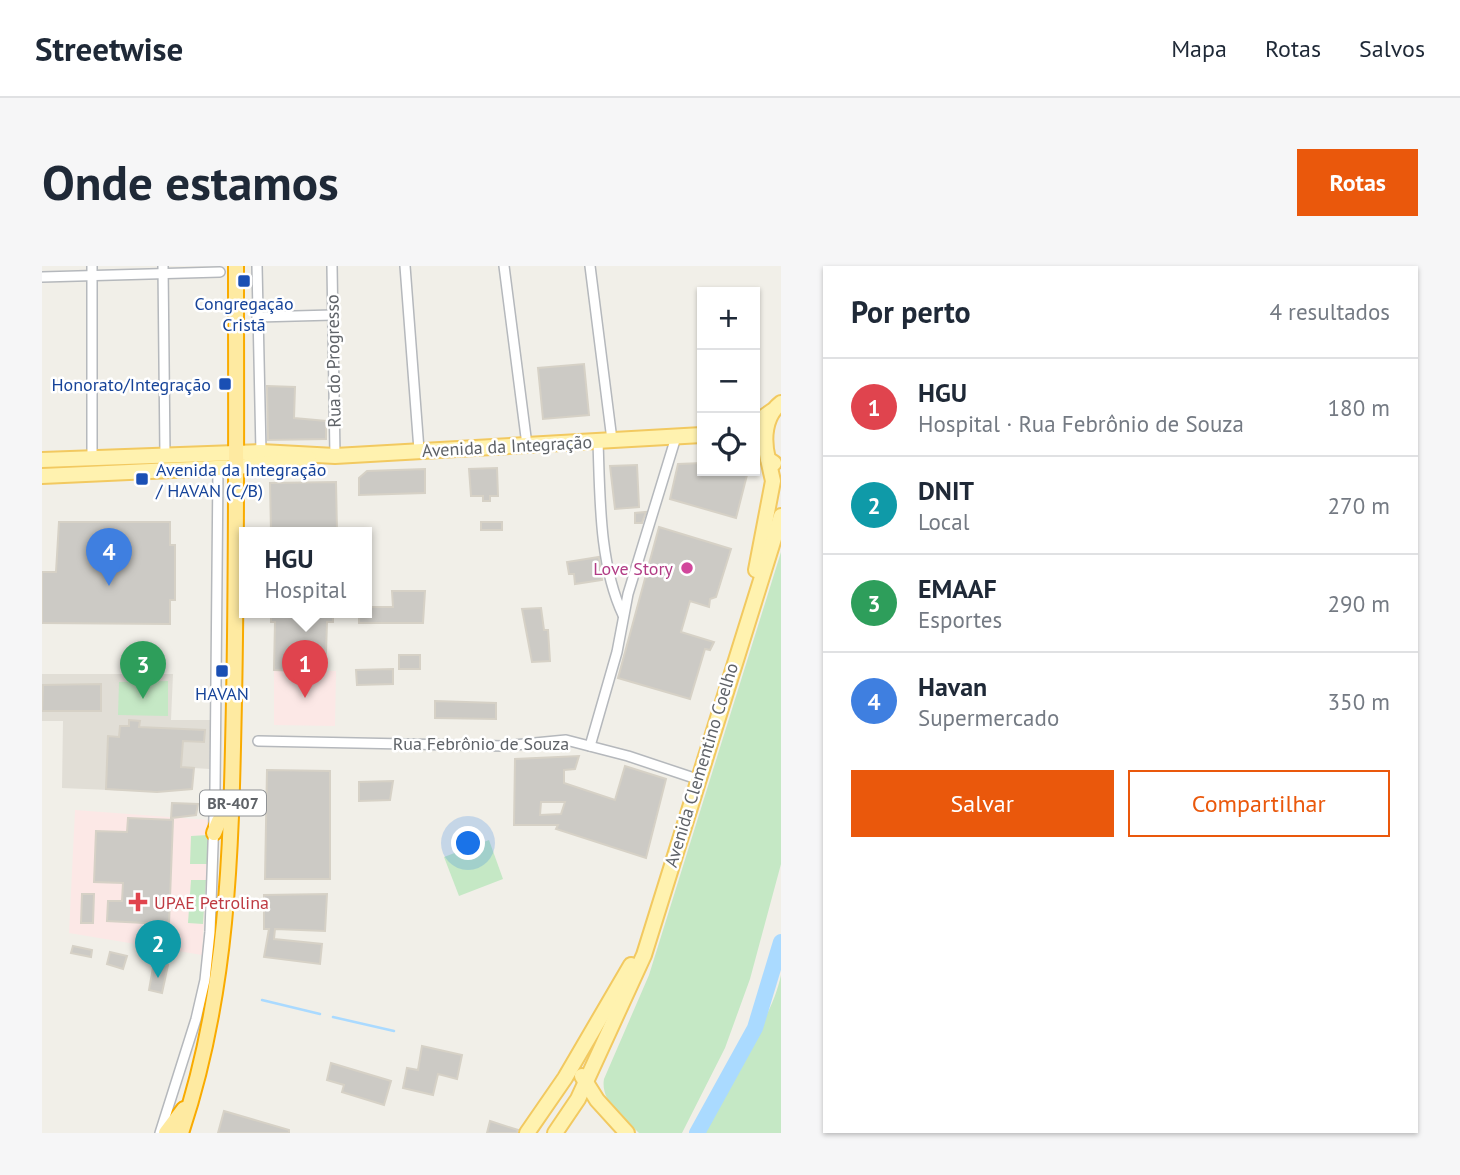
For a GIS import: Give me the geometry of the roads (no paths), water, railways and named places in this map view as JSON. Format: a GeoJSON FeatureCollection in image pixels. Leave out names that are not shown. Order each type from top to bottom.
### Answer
{"type":"FeatureCollection","features":[{"type":"Feature","properties":{"kind":"highway","name":"BR-407"},"geometry":{"type":"LineString","coordinates":[[181,1133],[206,1051],[228,906],[233,806],[239,460],[236,266]]}},
{"type":"Feature","properties":{"kind":"highway"},"geometry":{"type":"LineString","coordinates":[[214,833],[219,821],[233,806]]}},
{"type":"Feature","properties":{"kind":"highway"},"geometry":{"type":"LineString","coordinates":[[166,1133],[193,1097]]}},
{"type":"Feature","properties":{"kind":"main road"},"geometry":{"type":"LineString","coordinates":[[760,419],[777,407],[781,391]]}},
{"type":"Feature","properties":{"kind":"main road","name":"Avenida Clementino Coelho"},"geometry":{"type":"LineString","coordinates":[[752,602],[773,481],[763,453],[765,434],[777,407]]}},
{"type":"Feature","properties":{"kind":"main road","name":"Avenida da Integração"},"geometry":{"type":"LineString","coordinates":[[42,476],[218,468],[261,452],[335,456],[697,436]]}},
{"type":"Feature","properties":{"kind":"main road"},"geometry":{"type":"LineString","coordinates":[[763,453],[781,467]]}},
{"type":"Feature","properties":{"kind":"main road","name":"Avenida da Integração"},"geometry":{"type":"LineString","coordinates":[[42,460],[165,456],[297,461],[318,456]]}},
{"type":"Feature","properties":{"kind":"main road","name":"Avenida Clementino Coelho"},"geometry":{"type":"LineString","coordinates":[[555,1133],[578,1099],[623,1005],[643,955],[781,516]]}},
{"type":"Feature","properties":{"kind":"main road","name":"Avenida Clementino Coelho"},"geometry":{"type":"LineString","coordinates":[[527,1133],[565,1078],[650,929]]}},
{"type":"Feature","properties":{"kind":"main road"},"geometry":{"type":"LineString","coordinates":[[565,1078],[577,1073],[586,1079],[597,1100],[627,1133]]}},
{"type":"Feature","properties":{"kind":"street"},"geometry":{"type":"LineString","coordinates":[[257,266],[261,452]]}},
{"type":"Feature","properties":{"kind":"street","name":"Rua do Progresso"},"geometry":{"type":"LineString","coordinates":[[332,266],[335,456]]}},
{"type":"Feature","properties":{"kind":"street"},"geometry":{"type":"LineString","coordinates":[[405,266],[419,450]]}},
{"type":"Feature","properties":{"kind":"street"},"geometry":{"type":"LineString","coordinates":[[504,266],[527,445]]}},
{"type":"Feature","properties":{"kind":"street"},"geometry":{"type":"LineString","coordinates":[[590,266],[605,440],[608,560],[614,593],[623,615]]}},
{"type":"Feature","properties":{"kind":"street"},"geometry":{"type":"LineString","coordinates":[[163,270],[165,456]]}},
{"type":"Feature","properties":{"kind":"street"},"geometry":{"type":"LineString","coordinates":[[92,271],[92,459]]}},
{"type":"Feature","properties":{"kind":"street"},"geometry":{"type":"LineString","coordinates":[[42,277],[92,271],[220,272]]}},
{"type":"Feature","properties":{"kind":"street"},"geometry":{"type":"LineString","coordinates":[[257,317],[333,315]]}},
{"type":"Feature","properties":{"kind":"street"},"geometry":{"type":"LineString","coordinates":[[590,746],[617,652],[623,615],[676,437]]}},
{"type":"Feature","properties":{"kind":"street"},"geometry":{"type":"LineString","coordinates":[[160,1133],[196,1019],[205,980],[210,932],[214,833],[218,468]]}},
{"type":"Feature","properties":{"kind":"street","name":"Rua Febrônio de Souza"},"geometry":{"type":"LineString","coordinates":[[258,741],[505,746],[566,740],[697,779]]}},
{"type":"Feature","properties":{"kind":"waterway"},"geometry":{"type":"LineString","coordinates":[[697,1133],[755,1028],[781,942]]}},
{"type":"Feature","properties":{"kind":"waterway"},"geometry":{"type":"LineString","coordinates":[[262,1000],[320,1014]]}},
{"type":"Feature","properties":{"kind":"waterway"},"geometry":{"type":"LineString","coordinates":[[333,1017],[394,1031]]}},
{"type":"Feature","properties":{"kind":"place","name":"Congregação Cristã"},"geometry":{"type":"Point","coordinates":[244,281]}},
{"type":"Feature","properties":{"kind":"place","name":"Honorato/Integração"},"geometry":{"type":"Point","coordinates":[225,384]}},
{"type":"Feature","properties":{"kind":"place","name":"Avenida da Integração / HAVAN (C/B)"},"geometry":{"type":"Point","coordinates":[142,479]}},
{"type":"Feature","properties":{"kind":"place","name":"Love Story"},"geometry":{"type":"Point","coordinates":[687,568]}},
{"type":"Feature","properties":{"kind":"place","name":"Havan"},"geometry":{"type":"Point","coordinates":[109,586]}},
{"type":"Feature","properties":{"kind":"place","name":"HAVAN"},"geometry":{"type":"Point","coordinates":[222,671]}},
{"type":"Feature","properties":{"kind":"place","name":"HGU"},"geometry":{"type":"Point","coordinates":[305,698]}},
{"type":"Feature","properties":{"kind":"place","name":"EMAAF"},"geometry":{"type":"Point","coordinates":[143,699]}},
{"type":"Feature","properties":{"kind":"place","name":"UPAE Petrolina"},"geometry":{"type":"Point","coordinates":[138,902]}},
{"type":"Feature","properties":{"kind":"place","name":"DNIT"},"geometry":{"type":"Point","coordinates":[158,978]}}]}
